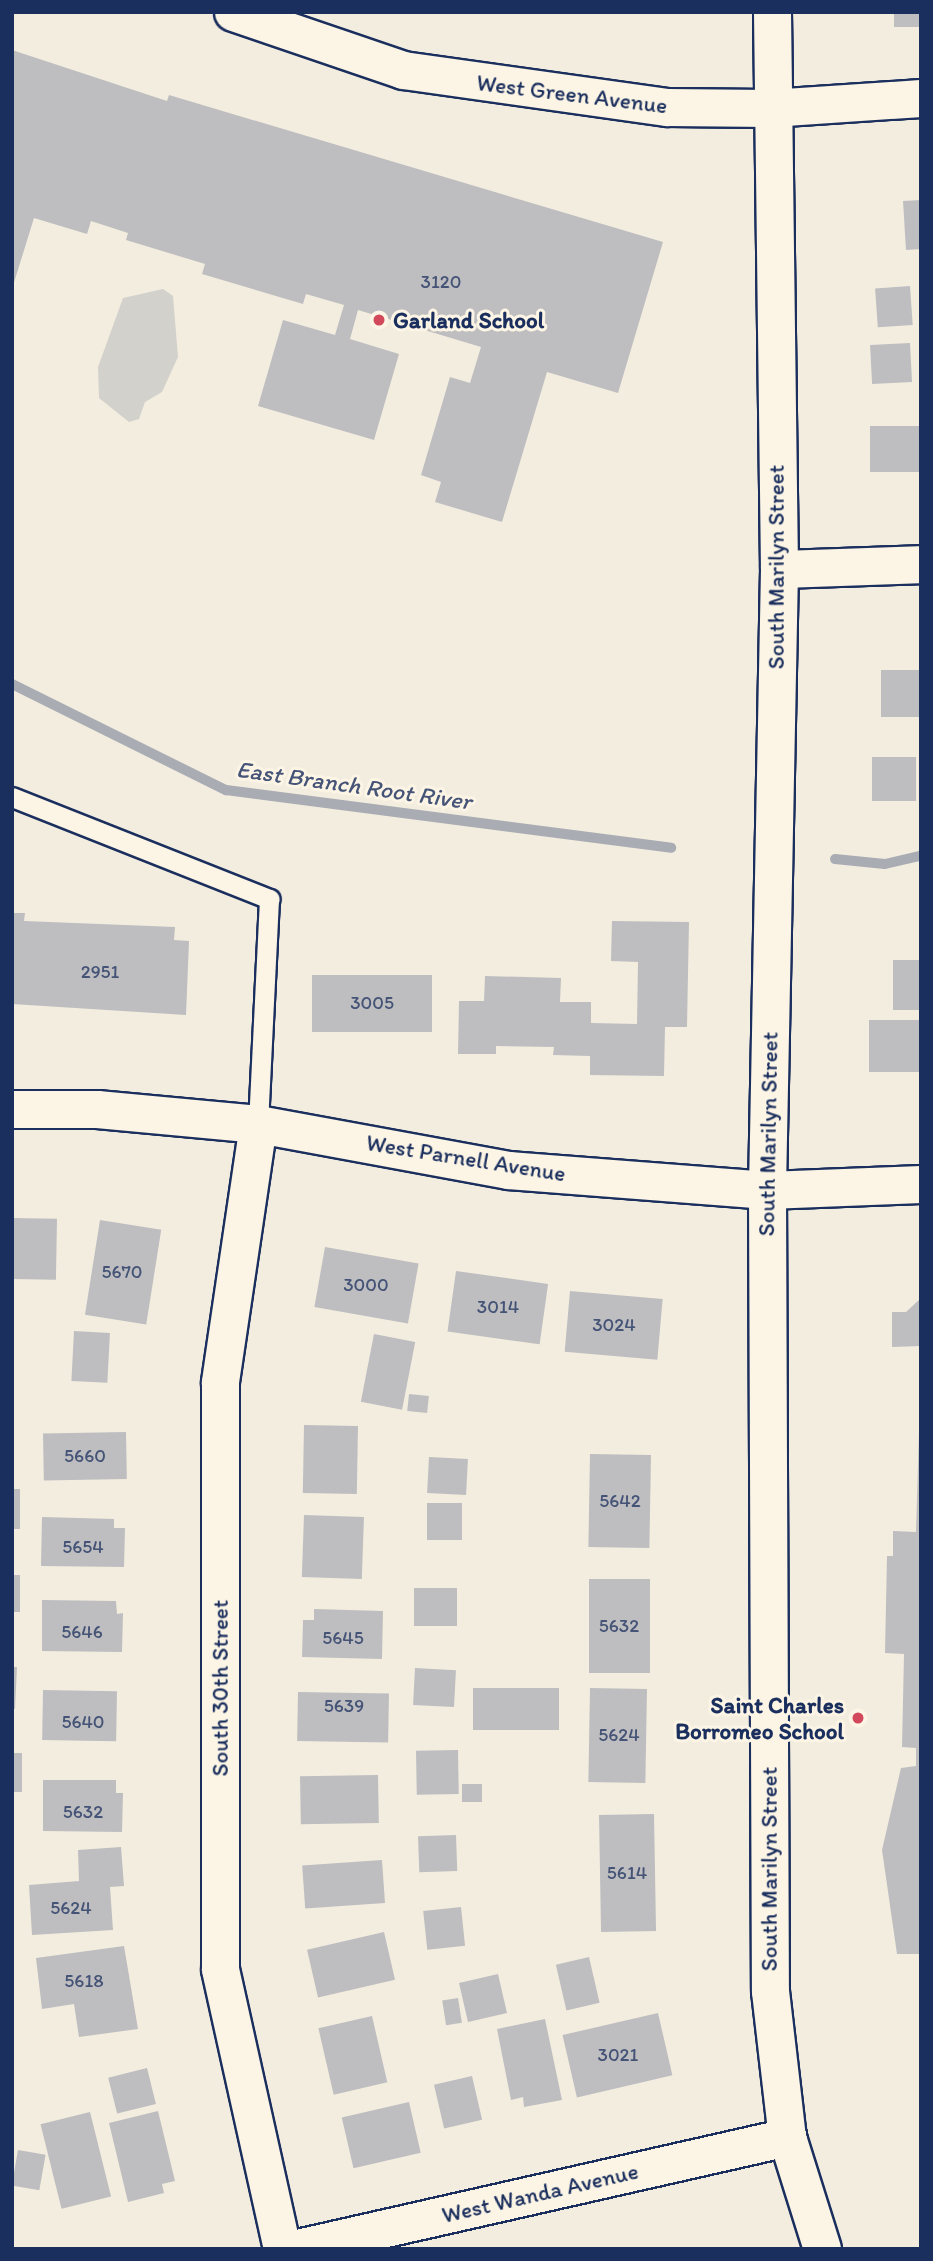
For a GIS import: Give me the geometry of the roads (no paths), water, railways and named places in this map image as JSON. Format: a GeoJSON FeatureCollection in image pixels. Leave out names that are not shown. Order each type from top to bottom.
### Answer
{"type":"FeatureCollection","features":[{"type":"Feature","properties":{"kind":"street","name":"West Green Avenue"},"geometry":{"type":"LineString","coordinates":[[233,12],[403,70],[667,107],[770,108],[921,97]]}},
{"type":"Feature","properties":{"kind":"street","name":"South Marilyn Street"},"geometry":{"type":"LineString","coordinates":[[772,12],[770,108],[779,569],[766,1190],[770,1991],[787,2137],[821,2249]]}},
{"type":"Feature","properties":{"kind":"street"},"geometry":{"type":"LineString","coordinates":[[779,569],[921,564]]}},
{"type":"Feature","properties":{"kind":"street","name":"West Parnell Avenue"},"geometry":{"type":"LineString","coordinates":[[12,1109],[97,1109],[258,1124],[508,1170],[766,1190],[921,1184]]}},
{"type":"Feature","properties":{"kind":"street","name":"South 30th Street"},"geometry":{"type":"LineString","coordinates":[[258,1124],[220,1382],[220,1969],[282,2249]]}},
{"type":"Feature","properties":{"kind":"street","name":"West Wanda Avenue"},"geometry":{"type":"LineString","coordinates":[[293,2249],[787,2137]]}},
{"type":"Feature","properties":{"kind":"lane"},"geometry":{"type":"LineString","coordinates":[[12,797],[269,899],[258,1124]]}},
{"type":"Feature","properties":{"kind":"waterway","name":"East Branch Root River"},"geometry":{"type":"LineString","coordinates":[[12,684],[226,790],[671,848]]}},
{"type":"Feature","properties":{"kind":"waterway","name":"East Branch Root River"},"geometry":{"type":"LineString","coordinates":[[835,859],[885,864],[921,856]]}},
{"type":"Feature","properties":{"kind":"place","name":"Garland School"},"geometry":{"type":"Point","coordinates":[379,320]}},
{"type":"Feature","properties":{"kind":"place","name":"Saint Charles Borromeo School"},"geometry":{"type":"Point","coordinates":[858,1718]}}]}
